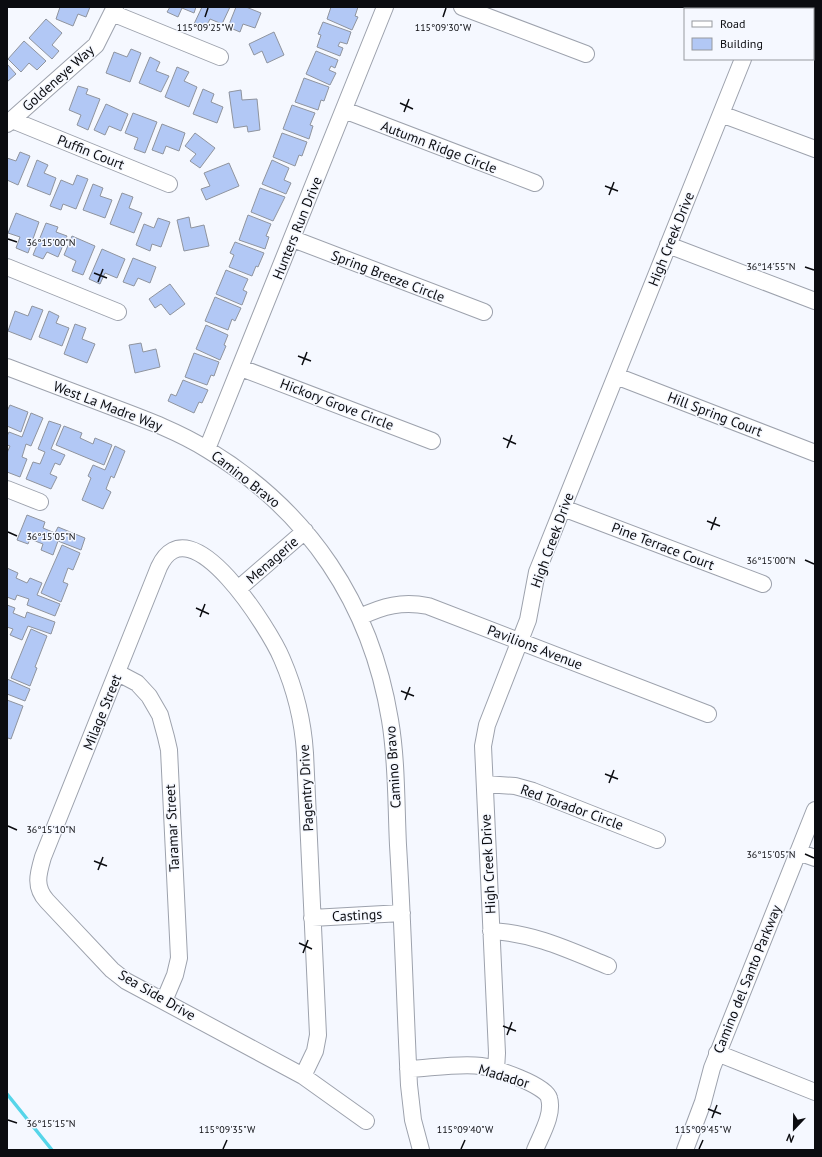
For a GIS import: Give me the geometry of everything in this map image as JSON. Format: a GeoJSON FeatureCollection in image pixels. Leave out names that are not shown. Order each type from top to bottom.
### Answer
{"type":"FeatureCollection","features":[{"type":"Feature","properties":{"kind":"street","name":"Hunters Run Drive"},"geometry":{"type":"LineString","coordinates":[[207,449],[386,7]]}},
{"type":"Feature","properties":{"kind":"street"},"geometry":{"type":"LineString","coordinates":[[462,7],[586,54]]}},
{"type":"Feature","properties":{"kind":"street"},"geometry":{"type":"LineString","coordinates":[[113,10],[220,57]]}},
{"type":"Feature","properties":{"kind":"street","name":"Goldeneye Way"},"geometry":{"type":"LineString","coordinates":[[9,122],[96,45],[113,10]]}},
{"type":"Feature","properties":{"kind":"street","name":"High Creek Drive"},"geometry":{"type":"LineString","coordinates":[[496,1070],[497,1053],[483,746],[487,725],[530,612],[537,572],[742,60]]}},
{"type":"Feature","properties":{"kind":"street","name":"Autumn Ridge Circle"},"geometry":{"type":"LineString","coordinates":[[344,110],[535,183]]}},
{"type":"Feature","properties":{"kind":"street"},"geometry":{"type":"LineString","coordinates":[[721,114],[815,149]]}},
{"type":"Feature","properties":{"kind":"street","name":"Puffin Court"},"geometry":{"type":"LineString","coordinates":[[9,122],[169,184]]}},
{"type":"Feature","properties":{"kind":"street","name":"Spring Breeze Circle"},"geometry":{"type":"LineString","coordinates":[[293,239],[484,312]]}},
{"type":"Feature","properties":{"kind":"street"},"geometry":{"type":"LineString","coordinates":[[668,245],[815,301]]}},
{"type":"Feature","properties":{"kind":"street"},"geometry":{"type":"LineString","coordinates":[[7,267],[118,312]]}},
{"type":"Feature","properties":{"kind":"street","name":"West La Madre Way"},"geometry":{"type":"LineString","coordinates":[[7,367],[146,420],[207,449]]}},
{"type":"Feature","properties":{"kind":"street","name":"Hickory Grove Circle"},"geometry":{"type":"LineString","coordinates":[[241,368],[432,441]]}},
{"type":"Feature","properties":{"kind":"street","name":"Hill Spring Court"},"geometry":{"type":"LineString","coordinates":[[616,376],[815,453]]}},
{"type":"Feature","properties":{"kind":"street","name":"Camino Bravo"},"geometry":{"type":"LineString","coordinates":[[207,449],[237,469],[265,491],[305,531],[335,571],[360,617],[379,668],[391,723],[402,913],[408,1069],[411,1109],[421,1150]]}},
{"type":"Feature","properties":{"kind":"street"},"geometry":{"type":"LineString","coordinates":[[7,489],[40,502]]}},
{"type":"Feature","properties":{"kind":"street","name":"Pine Terrace Court"},"geometry":{"type":"LineString","coordinates":[[563,508],[763,584]]}},
{"type":"Feature","properties":{"kind":"street","name":"Menagerie"},"geometry":{"type":"LineString","coordinates":[[238,589],[305,531]]}},
{"type":"Feature","properties":{"kind":"street","name":"Pagentry Drive"},"geometry":{"type":"LineString","coordinates":[[178,549],[185,548],[199,552],[238,589],[262,622],[276,646],[291,682],[300,714],[305,754],[318,1035],[315,1051],[303,1076]]}},
{"type":"Feature","properties":{"kind":"street","name":"Milage Street"},"geometry":{"type":"LineString","coordinates":[[37,882],[43,857],[162,560],[172,551],[178,549]]}},
{"type":"Feature","properties":{"kind":"street","name":"Pavilions Avenue"},"geometry":{"type":"LineString","coordinates":[[360,617],[388,606],[408,603],[438,608],[708,714]]}},
{"type":"Feature","properties":{"kind":"street","name":"Taramar Street"},"geometry":{"type":"LineString","coordinates":[[118,673],[137,683],[149,696],[160,714],[169,750],[179,958],[175,975],[164,1001]]}},
{"type":"Feature","properties":{"kind":"street","name":"Red Torador Circle"},"geometry":{"type":"LineString","coordinates":[[485,784],[515,786],[533,791],[657,840]]}},
{"type":"Feature","properties":{"kind":"street","name":"Camino del Santo Parkway"},"geometry":{"type":"LineString","coordinates":[[684,1150],[703,1102],[708,1079],[717,1053],[815,810]]}},
{"type":"Feature","properties":{"kind":"street"},"geometry":{"type":"LineString","coordinates":[[798,852],[815,858]]}},
{"type":"Feature","properties":{"kind":"street","name":"Sea Side Drive"},"geometry":{"type":"LineString","coordinates":[[37,882],[43,897],[112,970],[126,981],[303,1076],[366,1121]]}},
{"type":"Feature","properties":{"kind":"street","name":"Castings"},"geometry":{"type":"LineString","coordinates":[[312,918],[402,913]]}},
{"type":"Feature","properties":{"kind":"street"},"geometry":{"type":"LineString","coordinates":[[491,931],[517,932],[532,936],[608,966]]}},
{"type":"Feature","properties":{"kind":"street"},"geometry":{"type":"LineString","coordinates":[[717,1053],[815,1092]]}},
{"type":"Feature","properties":{"kind":"street","name":"Madador"},"geometry":{"type":"LineString","coordinates":[[408,1069],[476,1066],[496,1070],[535,1085],[549,1096],[550,1103],[548,1118],[535,1150]]}},
{"type":"Feature","properties":{"kind":"building"},"geometry":{"type":"Polygon","coordinates":[[[60,7],[90,7],[86,17],[78,14],[73,26],[56,19],[60,7]]]}},
{"type":"Feature","properties":{"kind":"building"},"geometry":{"type":"Polygon","coordinates":[[[170,7],[196,7],[194,13],[182,8],[178,17],[167,12],[170,7]]]}},
{"type":"Feature","properties":{"kind":"building"},"geometry":{"type":"Polygon","coordinates":[[[202,7],[230,7],[222,24],[210,19],[205,29],[194,24],[202,7]]]}},
{"type":"Feature","properties":{"kind":"building"},"geometry":{"type":"Polygon","coordinates":[[[236,7],[246,7],[261,13],[255,28],[243,24],[240,32],[228,27],[236,7]]]}},
{"type":"Feature","properties":{"kind":"building"},"geometry":{"type":"Polygon","coordinates":[[[331,7],[358,7],[355,16],[358,17],[352,30],[327,19],[331,7]]]}},
{"type":"Feature","properties":{"kind":"building"},"geometry":{"type":"Polygon","coordinates":[[[46,19],[62,33],[52,45],[59,51],[52,59],[29,38],[46,19]]]}},
{"type":"Feature","properties":{"kind":"building"},"geometry":{"type":"Polygon","coordinates":[[[323,22],[351,32],[347,44],[340,42],[338,46],[343,48],[340,56],[317,47],[321,35],[318,34],[323,22]]]}},
{"type":"Feature","properties":{"kind":"building"},"geometry":{"type":"Polygon","coordinates":[[[274,32],[284,55],[267,63],[262,51],[254,55],[249,44],[274,32]]]}},
{"type":"Feature","properties":{"kind":"building"},"geometry":{"type":"Polygon","coordinates":[[[24,41],[46,61],[37,70],[29,63],[21,72],[8,59],[24,41]]]}},
{"type":"Feature","properties":{"kind":"building"},"geometry":{"type":"Polygon","coordinates":[[[131,49],[141,53],[130,82],[106,73],[114,52],[127,57],[131,49]]]}},
{"type":"Feature","properties":{"kind":"building"},"geometry":{"type":"Polygon","coordinates":[[[316,51],[338,60],[335,68],[331,66],[329,70],[336,73],[330,85],[306,74],[316,51]]]}},
{"type":"Feature","properties":{"kind":"building"},"geometry":{"type":"Polygon","coordinates":[[[150,57],[160,62],[156,71],[169,76],[161,92],[139,83],[150,57]]]}},
{"type":"Feature","properties":{"kind":"building"},"geometry":{"type":"Polygon","coordinates":[[[7,64],[16,74],[7,82],[7,64]]]}},
{"type":"Feature","properties":{"kind":"building"},"geometry":{"type":"Polygon","coordinates":[[[177,67],[189,72],[184,81],[197,87],[189,107],[165,97],[177,67]]]}},
{"type":"Feature","properties":{"kind":"building"},"geometry":{"type":"Polygon","coordinates":[[[304,78],[329,87],[324,101],[321,100],[318,110],[295,102],[304,78]]]}},
{"type":"Feature","properties":{"kind":"building"},"geometry":{"type":"Polygon","coordinates":[[[78,86],[88,89],[86,94],[100,99],[88,130],[77,125],[81,115],[69,110],[78,86]]]}},
{"type":"Feature","properties":{"kind":"building"},"geometry":{"type":"Polygon","coordinates":[[[203,89],[214,94],[211,102],[223,107],[217,123],[193,114],[203,89]]]}},
{"type":"Feature","properties":{"kind":"building"},"geometry":{"type":"Polygon","coordinates":[[[241,90],[242,100],[257,99],[260,130],[248,132],[247,126],[234,128],[229,92],[241,90]]]}},
{"type":"Feature","properties":{"kind":"building"},"geometry":{"type":"Polygon","coordinates":[[[106,104],[128,114],[121,131],[109,126],[105,135],[94,130],[106,104]]]}},
{"type":"Feature","properties":{"kind":"building"},"geometry":{"type":"Polygon","coordinates":[[[292,105],[315,113],[310,125],[313,126],[309,139],[283,129],[292,105]]]}},
{"type":"Feature","properties":{"kind":"building"},"geometry":{"type":"Polygon","coordinates":[[[133,113],[157,122],[145,153],[134,149],[138,138],[125,133],[133,113]]]}},
{"type":"Feature","properties":{"kind":"building"},"geometry":{"type":"Polygon","coordinates":[[[162,124],[185,133],[179,151],[166,146],[163,154],[152,150],[162,124]]]}},
{"type":"Feature","properties":{"kind":"building"},"geometry":{"type":"Polygon","coordinates":[[[195,133],[215,148],[200,168],[190,161],[196,154],[185,146],[195,133]]]}},
{"type":"Feature","properties":{"kind":"building"},"geometry":{"type":"Polygon","coordinates":[[[282,133],[307,142],[302,156],[299,155],[295,166],[273,157],[282,133]]]}},
{"type":"Feature","properties":{"kind":"building"},"geometry":{"type":"Polygon","coordinates":[[[20,152],[30,156],[18,185],[7,180],[7,158],[16,161],[20,152]]]}},
{"type":"Feature","properties":{"kind":"building"},"geometry":{"type":"Polygon","coordinates":[[[37,160],[48,165],[44,173],[56,178],[50,195],[27,186],[37,160]]]}},
{"type":"Feature","properties":{"kind":"building"},"geometry":{"type":"Polygon","coordinates":[[[272,160],[289,168],[284,180],[291,183],[286,194],[262,184],[272,160]]]}},
{"type":"Feature","properties":{"kind":"building"},"geometry":{"type":"Polygon","coordinates":[[[229,163],[239,186],[206,200],[201,189],[210,186],[204,173],[229,163]]]}},
{"type":"Feature","properties":{"kind":"building"},"geometry":{"type":"Polygon","coordinates":[[[77,175],[88,179],[76,209],[63,204],[61,210],[50,206],[61,180],[73,185],[77,175]]]}},
{"type":"Feature","properties":{"kind":"building"},"geometry":{"type":"Polygon","coordinates":[[[93,184],[103,188],[100,196],[112,200],[105,218],[83,210],[93,184]]]}},
{"type":"Feature","properties":{"kind":"building"},"geometry":{"type":"Polygon","coordinates":[[[260,188],[285,197],[273,221],[251,212],[260,188]]]}},
{"type":"Feature","properties":{"kind":"building"},"geometry":{"type":"Polygon","coordinates":[[[122,193],[133,197],[129,208],[142,213],[134,233],[110,224],[122,193]]]}},
{"type":"Feature","properties":{"kind":"building"},"geometry":{"type":"Polygon","coordinates":[[[16,213],[39,222],[28,253],[16,248],[20,237],[8,233],[16,213]]]}},
{"type":"Feature","properties":{"kind":"building"},"geometry":{"type":"Polygon","coordinates":[[[248,215],[271,224],[266,236],[269,237],[265,249],[239,240],[248,215]]]}},
{"type":"Feature","properties":{"kind":"building"},"geometry":{"type":"Polygon","coordinates":[[[189,217],[191,228],[204,225],[209,246],[184,251],[177,220],[189,217]]]}},
{"type":"Feature","properties":{"kind":"building"},"geometry":{"type":"Polygon","coordinates":[[[158,218],[170,222],[161,247],[152,244],[150,251],[136,245],[144,224],[154,228],[158,218]]]}},
{"type":"Feature","properties":{"kind":"building"},"geometry":{"type":"Polygon","coordinates":[[[46,223],[58,227],[56,232],[67,236],[58,257],[47,252],[43,259],[33,255],[46,223]]]}},
{"type":"Feature","properties":{"kind":"building"},"geometry":{"type":"Polygon","coordinates":[[[72,236],[95,246],[83,275],[72,271],[76,261],[64,255],[72,236]]]}},
{"type":"Feature","properties":{"kind":"building"},"geometry":{"type":"Polygon","coordinates":[[[235,242],[264,253],[252,276],[229,267],[234,255],[230,253],[235,242]]]}},
{"type":"Feature","properties":{"kind":"building"},"geometry":{"type":"Polygon","coordinates":[[[102,249],[125,259],[117,278],[105,273],[100,284],[89,279],[102,249]]]}},
{"type":"Feature","properties":{"kind":"building"},"geometry":{"type":"Polygon","coordinates":[[[133,258],[156,267],[150,283],[138,278],[134,286],[123,282],[133,258]]]}},
{"type":"Feature","properties":{"kind":"building"},"geometry":{"type":"Polygon","coordinates":[[[226,270],[248,279],[243,290],[247,292],[242,305],[216,294],[226,270]]]}},
{"type":"Feature","properties":{"kind":"building"},"geometry":{"type":"Polygon","coordinates":[[[170,284],[185,304],[170,315],[161,304],[155,308],[149,299],[170,284]]]}},
{"type":"Feature","properties":{"kind":"building"},"geometry":{"type":"Polygon","coordinates":[[[215,297],[241,308],[235,321],[232,319],[228,330],[205,321],[215,297]]]}},
{"type":"Feature","properties":{"kind":"building"},"geometry":{"type":"Polygon","coordinates":[[[32,306],[43,310],[31,340],[8,331],[15,311],[28,316],[32,306]]]}},
{"type":"Feature","properties":{"kind":"building"},"geometry":{"type":"Polygon","coordinates":[[[49,311],[59,316],[56,323],[69,328],[62,346],[39,337],[49,311]]]}},
{"type":"Feature","properties":{"kind":"building"},"geometry":{"type":"Polygon","coordinates":[[[75,324],[86,328],[82,339],[95,344],[87,363],[64,354],[75,324]]]}},
{"type":"Feature","properties":{"kind":"building"},"geometry":{"type":"Polygon","coordinates":[[[206,325],[228,335],[224,345],[226,346],[220,360],[196,349],[206,325]]]}},
{"type":"Feature","properties":{"kind":"building"},"geometry":{"type":"Polygon","coordinates":[[[141,343],[143,352],[156,349],[160,367],[135,373],[129,345],[141,343]]]}},
{"type":"Feature","properties":{"kind":"building"},"geometry":{"type":"Polygon","coordinates":[[[194,353],[219,362],[214,376],[211,375],[207,385],[185,377],[194,353]]]}},
{"type":"Feature","properties":{"kind":"building"},"geometry":{"type":"Polygon","coordinates":[[[183,380],[208,390],[202,403],[199,402],[194,413],[168,401],[171,394],[176,396],[183,380]]]}},
{"type":"Feature","properties":{"kind":"building"},"geometry":{"type":"Polygon","coordinates":[[[10,405],[28,412],[21,432],[7,426],[7,411],[10,405]]]}},
{"type":"Feature","properties":{"kind":"building"},"geometry":{"type":"Polygon","coordinates":[[[31,413],[43,418],[31,446],[26,444],[22,457],[27,459],[20,477],[7,472],[7,453],[10,446],[7,445],[7,436],[9,432],[22,437],[31,413]]]}},
{"type":"Feature","properties":{"kind":"building"},"geometry":{"type":"Polygon","coordinates":[[[49,421],[61,425],[51,449],[65,455],[60,465],[55,463],[50,474],[57,477],[51,489],[26,479],[33,462],[40,464],[45,452],[38,449],[49,421]]]}},
{"type":"Feature","properties":{"kind":"building"},"geometry":{"type":"Polygon","coordinates":[[[64,426],[82,433],[80,438],[93,444],[95,438],[112,445],[104,465],[56,445],[64,426]]]}},
{"type":"Feature","properties":{"kind":"building"},"geometry":{"type":"Polygon","coordinates":[[[115,446],[125,451],[114,478],[111,476],[106,489],[111,492],[103,509],[82,500],[91,478],[88,476],[93,465],[105,470],[115,446]]]}},
{"type":"Feature","properties":{"kind":"building"},"geometry":{"type":"Polygon","coordinates":[[[27,515],[45,522],[43,528],[55,533],[58,527],[85,538],[81,550],[58,541],[53,555],[41,550],[43,544],[30,539],[28,544],[17,540],[27,515]]]}},
{"type":"Feature","properties":{"kind":"building"},"geometry":{"type":"Polygon","coordinates":[[[62,545],[80,553],[73,570],[68,568],[63,582],[68,584],[61,602],[41,593],[62,545]]]}},
{"type":"Feature","properties":{"kind":"building"},"geometry":{"type":"Polygon","coordinates":[[[7,568],[18,573],[16,578],[27,583],[30,578],[42,583],[37,595],[60,604],[55,616],[27,605],[29,599],[17,595],[15,600],[7,597],[7,568]]]}},
{"type":"Feature","properties":{"kind":"building"},"geometry":{"type":"Polygon","coordinates":[[[7,605],[15,608],[13,613],[25,618],[27,612],[55,622],[51,634],[28,626],[22,640],[10,635],[13,629],[7,627],[7,605]]]}},
{"type":"Feature","properties":{"kind":"building"},"geometry":{"type":"Polygon","coordinates":[[[31,629],[47,636],[35,667],[37,668],[30,686],[11,678],[31,629]]]}},
{"type":"Feature","properties":{"kind":"building"},"geometry":{"type":"Polygon","coordinates":[[[7,679],[30,689],[25,701],[7,694],[7,679]]]}},
{"type":"Feature","properties":{"kind":"building"},"geometry":{"type":"Polygon","coordinates":[[[7,700],[23,706],[11,739],[8,738],[7,741],[7,700]]]}},
{"type":"Feature","properties":{"kind":"waterway"},"geometry":{"type":"LineString","coordinates":[[7,1094],[52,1150]]}}]}
